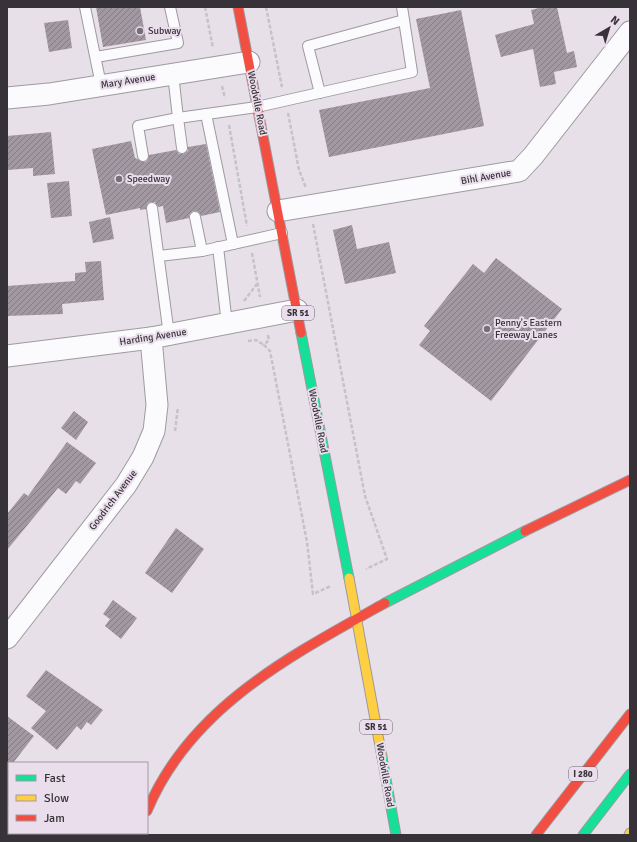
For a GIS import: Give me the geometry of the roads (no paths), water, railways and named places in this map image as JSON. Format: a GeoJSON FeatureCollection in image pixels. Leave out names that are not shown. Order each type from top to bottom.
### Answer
{"type":"FeatureCollection","features":[{"type":"Feature","properties":{"kind":"main road","name":"Woodville Road"},"geometry":{"type":"LineString","coordinates":[[240,7],[257,107],[357,619],[396,835]]}},
{"type":"Feature","properties":{"kind":"main road"},"geometry":{"type":"LineString","coordinates":[[148,809],[161,781],[184,747],[212,716],[243,689],[277,666],[422,582],[630,480]]}},
{"type":"Feature","properties":{"kind":"main road","name":"I 280"},"geometry":{"type":"LineString","coordinates":[[536,835],[630,714]]}},
{"type":"Feature","properties":{"kind":"main road"},"geometry":{"type":"LineString","coordinates":[[583,835],[630,774]]}},
{"type":"Feature","properties":{"kind":"street","name":"Bihl Avenue"},"geometry":{"type":"LineString","coordinates":[[278,211],[519,171],[533,156],[630,32]]}},
{"type":"Feature","properties":{"kind":"street","name":"Mary Avenue"},"geometry":{"type":"LineString","coordinates":[[7,98],[49,94],[249,62]]}},
{"type":"Feature","properties":{"kind":"street","name":"Harding Avenue"},"geometry":{"type":"LineString","coordinates":[[7,356],[160,337],[297,310]]}},
{"type":"Feature","properties":{"kind":"street","name":"Goodrich Avenue"},"geometry":{"type":"LineString","coordinates":[[7,638],[126,485],[144,457],[154,431],[157,405],[160,337]]}},
{"type":"Feature","properties":{"kind":"lane"},"geometry":{"type":"LineString","coordinates":[[85,7],[101,86]]}},
{"type":"Feature","properties":{"kind":"lane"},"geometry":{"type":"LineString","coordinates":[[96,57],[178,43],[170,7]]}},
{"type":"Feature","properties":{"kind":"lane"},"geometry":{"type":"LineString","coordinates":[[143,156],[138,126],[178,118],[257,107],[412,72],[402,7]]}},
{"type":"Feature","properties":{"kind":"lane"},"geometry":{"type":"LineString","coordinates":[[320,93],[308,46],[404,20]]}},
{"type":"Feature","properties":{"kind":"lane"},"geometry":{"type":"LineString","coordinates":[[174,74],[182,148]]}},
{"type":"Feature","properties":{"kind":"lane"},"geometry":{"type":"LineString","coordinates":[[206,114],[234,244]]}},
{"type":"Feature","properties":{"kind":"lane"},"geometry":{"type":"LineString","coordinates":[[152,208],[159,256],[160,337]]}},
{"type":"Feature","properties":{"kind":"lane"},"geometry":{"type":"LineString","coordinates":[[195,217],[202,250]]}},
{"type":"Feature","properties":{"kind":"lane"},"geometry":{"type":"LineString","coordinates":[[159,256],[234,244],[282,232]]}},
{"type":"Feature","properties":{"kind":"lane"},"geometry":{"type":"LineString","coordinates":[[218,247],[227,324]]}},
{"type":"Feature","properties":{"kind":"place","name":"Subway"},"geometry":{"type":"Point","coordinates":[140,31]}},
{"type":"Feature","properties":{"kind":"place","name":"Speedway"},"geometry":{"type":"Point","coordinates":[119,179]}},
{"type":"Feature","properties":{"kind":"place","name":"Penny's Eastern Freeway Lanes"},"geometry":{"type":"Point","coordinates":[487,329]}}]}
